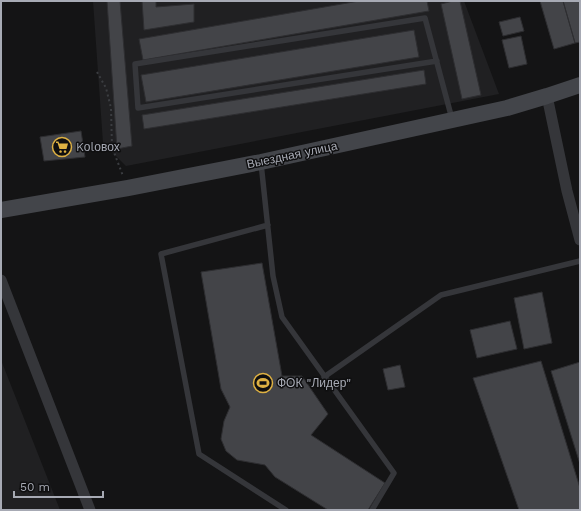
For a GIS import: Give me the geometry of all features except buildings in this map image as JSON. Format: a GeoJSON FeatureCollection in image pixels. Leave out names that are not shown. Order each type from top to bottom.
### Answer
{"type":"FeatureCollection","features":[{"type":"Feature","properties":{"kind":"street","name":"Выездная улица"},"geometry":{"type":"LineString","coordinates":[[1,210],[128,188],[261,162],[507,108],[580,85]]}},
{"type":"Feature","properties":{"kind":"street"},"geometry":{"type":"LineString","coordinates":[[546,96],[567,191],[580,240]]}},
{"type":"Feature","properties":{"kind":"street"},"geometry":{"type":"LineString","coordinates":[[1,280],[90,510]]}},
{"type":"Feature","properties":{"kind":"lane"},"geometry":{"type":"LineString","coordinates":[[437,61],[138,108],[135,64],[425,18],[437,61],[452,120]]}},
{"type":"Feature","properties":{"kind":"lane"},"geometry":{"type":"LineString","coordinates":[[261,162],[273,276],[282,317],[394,473],[372,510]]}},
{"type":"Feature","properties":{"kind":"lane"},"geometry":{"type":"LineString","coordinates":[[268,225],[161,254],[199,454],[286,510]]}},
{"type":"Feature","properties":{"kind":"lane"},"geometry":{"type":"LineString","coordinates":[[324,377],[441,295],[580,261]]}},
{"type":"Feature","properties":{"kind":"path"},"geometry":{"type":"LineString","coordinates":[[97,72],[106,88],[111,108],[112,147],[128,188]]}},
{"type":"Feature","properties":{"kind":"shaded area"},"geometry":{"type":"Polygon","coordinates":[[[93,1],[464,1],[499,94],[126,166],[103,143],[93,1]]]}},
{"type":"Feature","properties":{"kind":"shaded area"},"geometry":{"type":"Polygon","coordinates":[[[1,360],[60,510],[1,510],[1,360]]]}},
{"type":"Feature","properties":{"kind":"place","name":"Kоlовох"},"geometry":{"type":"Point","coordinates":[62,147]}},
{"type":"Feature","properties":{"kind":"place","name":"ФОК \"Лидер\""},"geometry":{"type":"Point","coordinates":[263,383]}}]}
